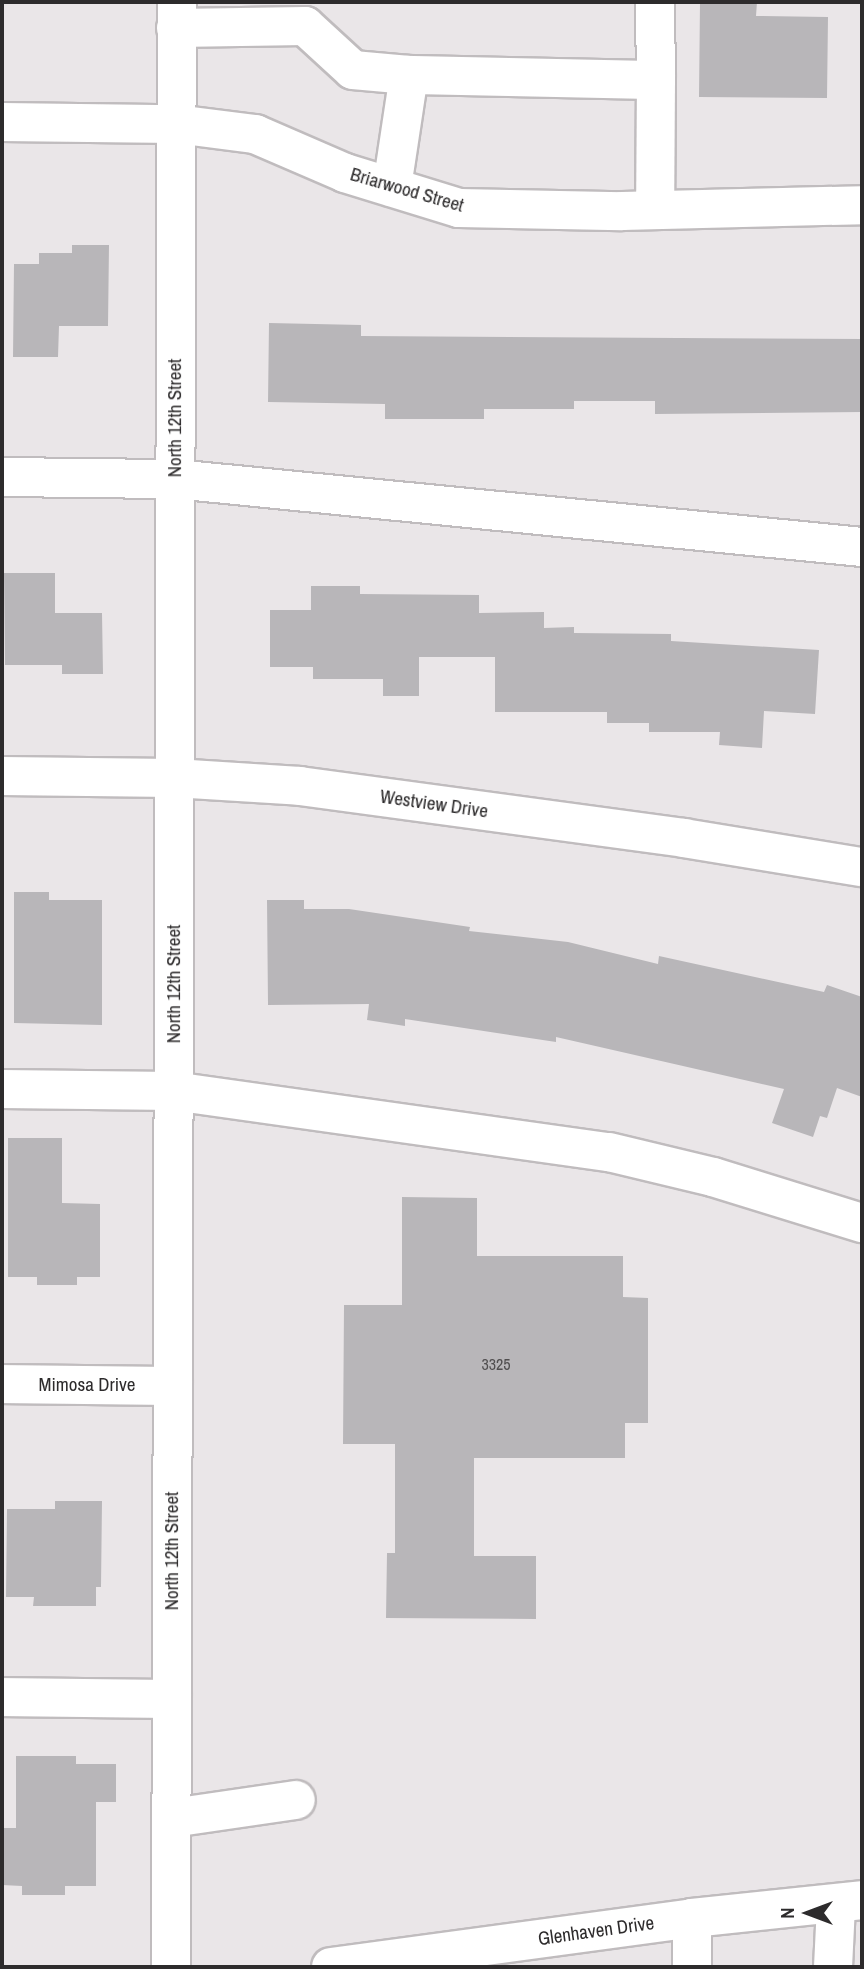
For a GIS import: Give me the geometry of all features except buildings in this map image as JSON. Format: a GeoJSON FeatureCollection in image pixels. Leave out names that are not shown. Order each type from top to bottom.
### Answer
{"type":"FeatureCollection","features":[{"type":"Feature","properties":{"kind":"street"},"geometry":{"type":"LineString","coordinates":[[655,2],[655,208]]}},
{"type":"Feature","properties":{"kind":"street"},"geometry":{"type":"LineString","coordinates":[[176,15],[305,14],[354,70],[409,75],[656,80]]}},
{"type":"Feature","properties":{"kind":"street","name":"North 12th Street"},"geometry":{"type":"LineString","coordinates":[[171,1967],[176,15]]}},
{"type":"Feature","properties":{"kind":"street"},"geometry":{"type":"LineString","coordinates":[[392,187],[409,75]]}},
{"type":"Feature","properties":{"kind":"street","name":"Briarwood Street"},"geometry":{"type":"LineString","coordinates":[[2,122],[176,124],[255,134],[345,173],[459,208],[862,205]]}},
{"type":"Feature","properties":{"kind":"street"},"geometry":{"type":"LineString","coordinates":[[2,477],[175,479],[862,547]]}},
{"type":"Feature","properties":{"kind":"street","name":"Westview Drive"},"geometry":{"type":"LineString","coordinates":[[2,776],[174,778],[300,786],[684,838],[862,867]]}},
{"type":"Feature","properties":{"kind":"street"},"geometry":{"type":"LineString","coordinates":[[2,1089],[173,1091],[609,1152],[713,1177],[862,1223]]}},
{"type":"Feature","properties":{"kind":"street","name":"Mimosa Drive"},"geometry":{"type":"LineString","coordinates":[[2,1384],[173,1386]]}},
{"type":"Feature","properties":{"kind":"street"},"geometry":{"type":"LineString","coordinates":[[2,1697],[172,1699]]}},
{"type":"Feature","properties":{"kind":"street"},"geometry":{"type":"LineString","coordinates":[[172,1818],[296,1800]]}},
{"type":"Feature","properties":{"kind":"street"},"geometry":{"type":"LineString","coordinates":[[833,1967],[849,1903]]}},
{"type":"Feature","properties":{"kind":"street","name":"Glenhaven Drive"},"geometry":{"type":"LineString","coordinates":[[331,1967],[692,1918],[849,1903]]}},
{"type":"Feature","properties":{"kind":"street"},"geometry":{"type":"LineString","coordinates":[[692,1918],[692,1967]]}}]}
